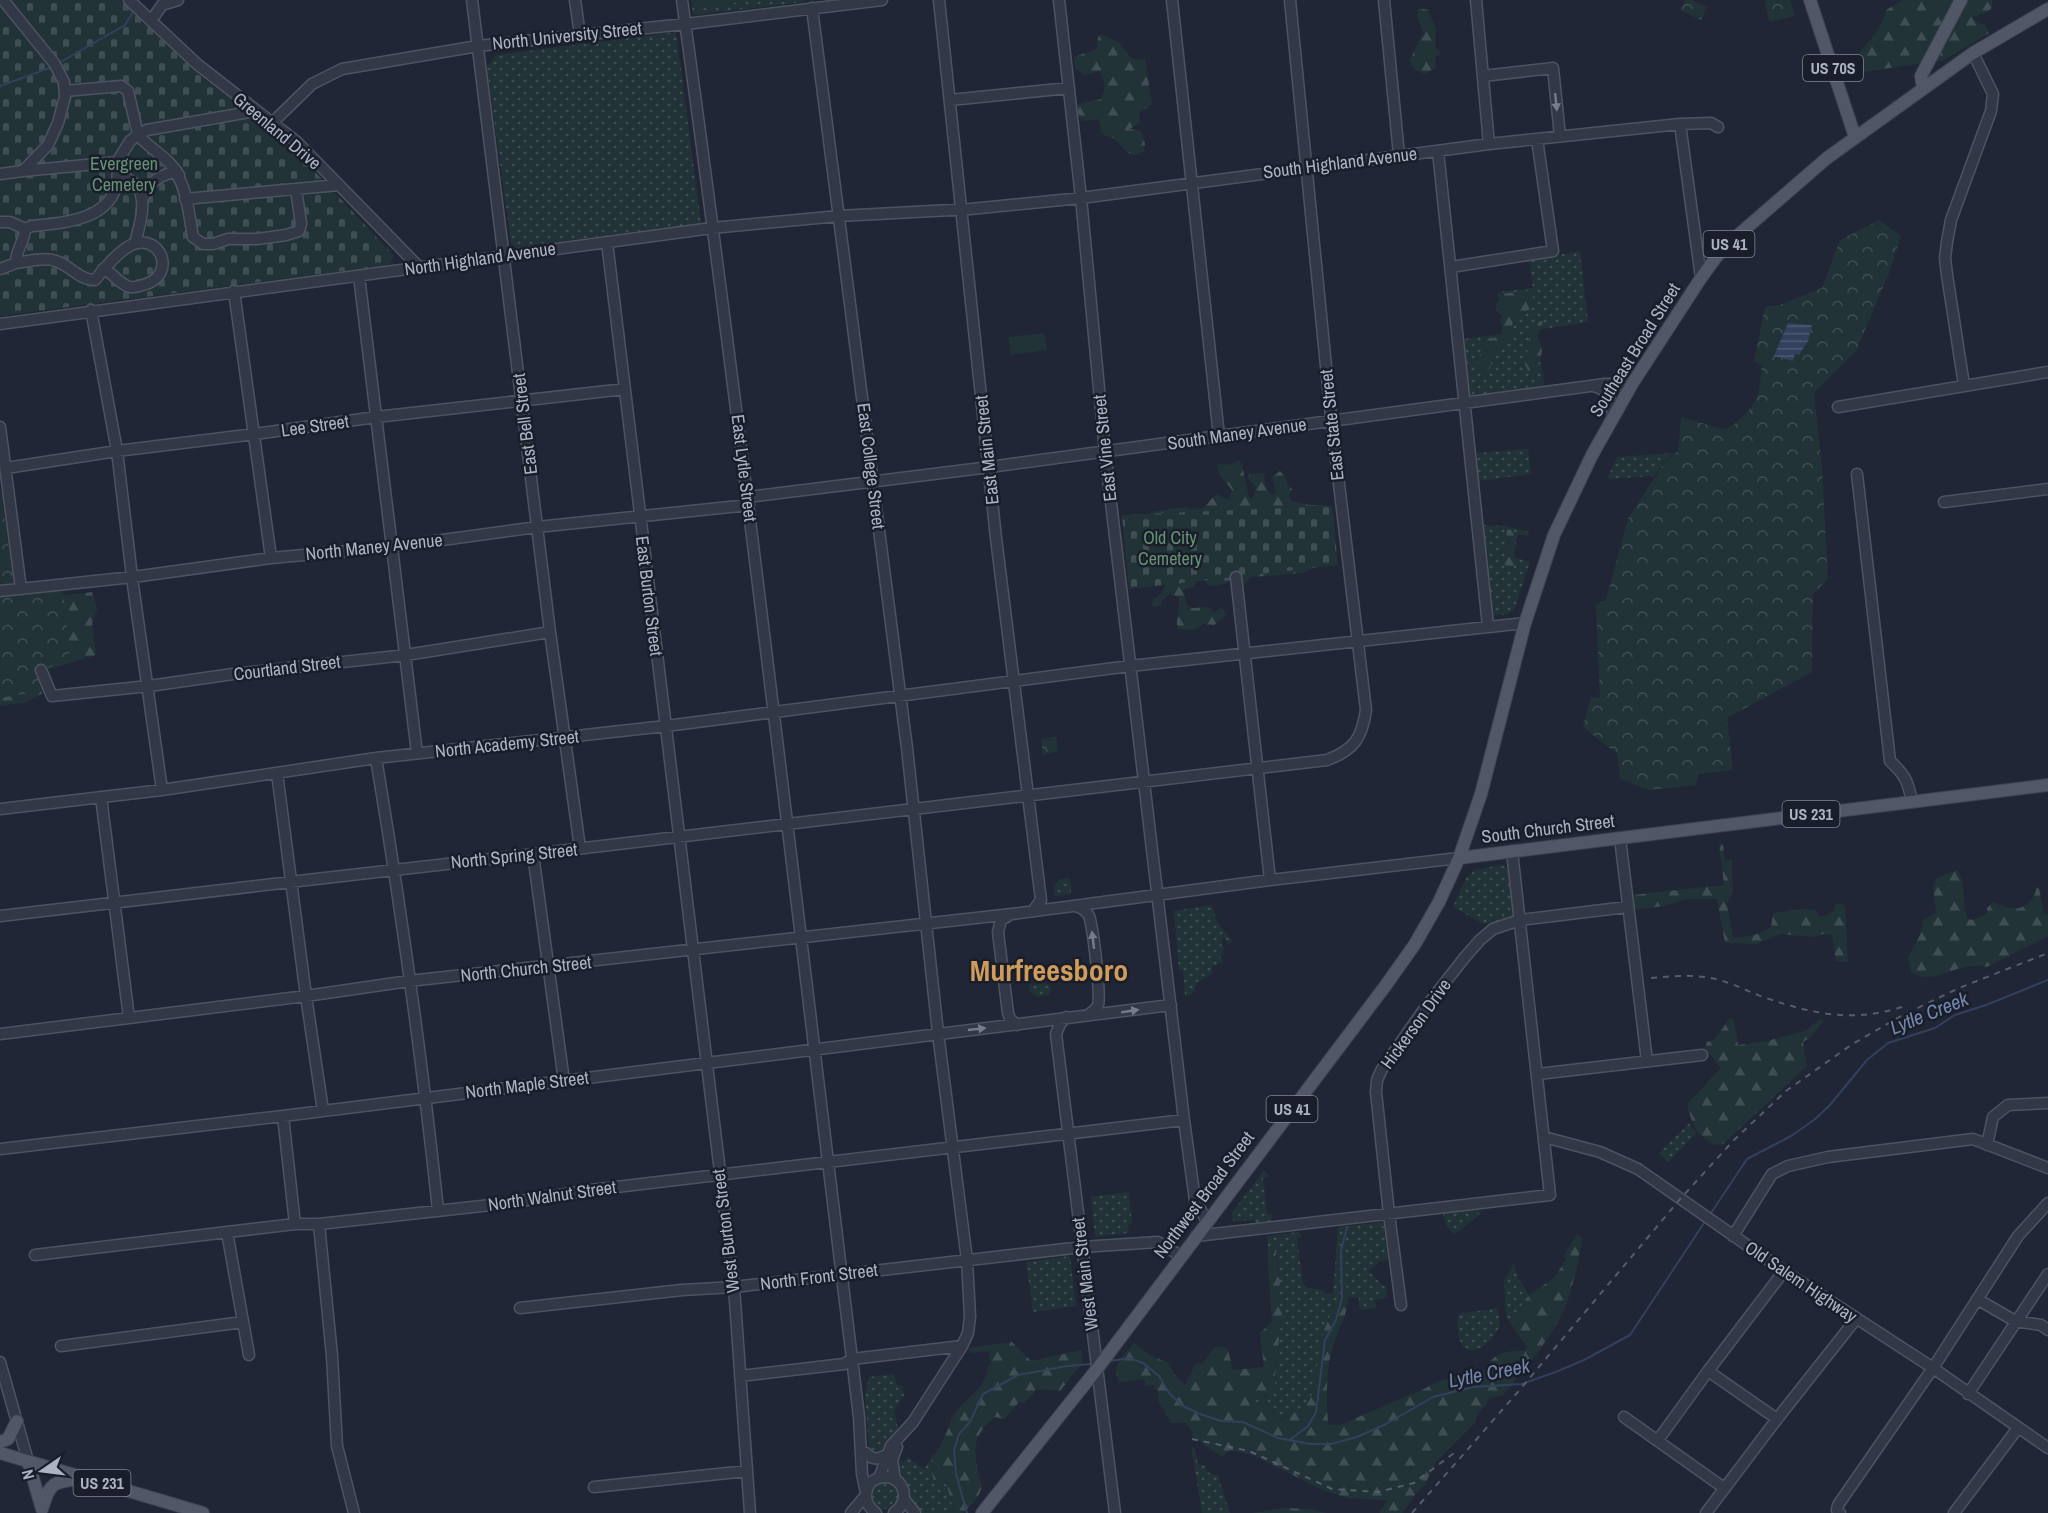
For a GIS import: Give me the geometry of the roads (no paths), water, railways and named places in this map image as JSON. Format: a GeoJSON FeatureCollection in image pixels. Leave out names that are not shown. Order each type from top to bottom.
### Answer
{"type":"FeatureCollection","features":[{"type":"Feature","properties":{"kind":"main road","name":"US 70S"},"geometry":{"type":"LineString","coordinates":[[1810,0],[1855,136]]}},
{"type":"Feature","properties":{"kind":"main road"},"geometry":{"type":"LineString","coordinates":[[1923,88],[1921,76],[1961,0]]}},
{"type":"Feature","properties":{"kind":"main road","name":"Southeast Broad Street"},"geometry":{"type":"LineString","coordinates":[[1459,858],[1481,794],[1525,623],[1554,535],[1587,465],[1632,384],[1701,278],[1717,256],[1737,236],[1855,136],[1973,53],[2048,9]]}},
{"type":"Feature","properties":{"kind":"main road","name":"South Church Street"},"geometry":{"type":"LineString","coordinates":[[1459,858],[2048,785]]}},
{"type":"Feature","properties":{"kind":"main road","name":"Northwest Broad Street"},"geometry":{"type":"LineString","coordinates":[[982,1513],[1094,1377],[1207,1221],[1386,985],[1415,944],[1439,902],[1459,858]]}},
{"type":"Feature","properties":{"kind":"main road"},"geometry":{"type":"LineString","coordinates":[[0,1442],[8,1438],[17,1421]]}},
{"type":"Feature","properties":{"kind":"main road","name":"US 231"},"geometry":{"type":"LineString","coordinates":[[0,1452],[203,1513]]}},
{"type":"Feature","properties":{"kind":"main road"},"geometry":{"type":"LineString","coordinates":[[28,1461],[43,1511]]}},
{"type":"Feature","properties":{"kind":"main road"},"geometry":{"type":"LineString","coordinates":[[43,1511],[48,1490],[61,1481],[87,1478]]}},
{"type":"Feature","properties":{"kind":"street"},"geometry":{"type":"LineString","coordinates":[[3,0],[55,65],[64,82],[65,97],[58,123],[48,145],[23,171]]}},
{"type":"Feature","properties":{"kind":"street"},"geometry":{"type":"LineString","coordinates":[[151,21],[162,5],[178,0]]}},
{"type":"Feature","properties":{"kind":"street","name":"East Bell Street"},"geometry":{"type":"LineString","coordinates":[[472,0],[579,848]]}},
{"type":"Feature","properties":{"kind":"street"},"geometry":{"type":"LineString","coordinates":[[575,0],[580,34]]}},
{"type":"Feature","properties":{"kind":"street","name":"East Lytle Street"},"geometry":{"type":"LineString","coordinates":[[682,0],[748,501],[859,1417]]}},
{"type":"Feature","properties":{"kind":"street","name":"North University Street"},"geometry":{"type":"LineString","coordinates":[[272,123],[312,84],[342,69],[478,46],[882,0]]}},
{"type":"Feature","properties":{"kind":"street","name":"East Main Street"},"geometry":{"type":"LineString","coordinates":[[939,0],[988,467],[1041,900]]}},
{"type":"Feature","properties":{"kind":"street","name":"East Vine Street"},"geometry":{"type":"LineString","coordinates":[[1059,0],[1081,198],[1105,452],[1184,1120],[1195,1200],[1207,1221]]}},
{"type":"Feature","properties":{"kind":"street"},"geometry":{"type":"LineString","coordinates":[[1172,0],[1219,436]]}},
{"type":"Feature","properties":{"kind":"street","name":"East State Street"},"geometry":{"type":"LineString","coordinates":[[1143,781],[1327,760],[1341,755],[1352,746],[1364,726],[1366,710],[1331,421],[1290,0]]}},
{"type":"Feature","properties":{"kind":"street"},"geometry":{"type":"LineString","coordinates":[[1384,0],[1399,155]]}},
{"type":"Feature","properties":{"kind":"street"},"geometry":{"type":"LineString","coordinates":[[1476,0],[1489,144]]}},
{"type":"Feature","properties":{"kind":"street","name":"Greenland Drive"},"geometry":{"type":"LineString","coordinates":[[134,4],[196,64],[297,142],[420,268]]}},
{"type":"Feature","properties":{"kind":"street","name":"East College Street"},"geometry":{"type":"LineString","coordinates":[[812,8],[914,807],[938,1033],[967,1260],[970,1316],[968,1333],[925,1404],[907,1428]]}},
{"type":"Feature","properties":{"kind":"street"},"geometry":{"type":"LineString","coordinates":[[1964,386],[1945,258],[1951,220],[1991,111],[1993,94],[1973,53]]}},
{"type":"Feature","properties":{"kind":"street"},"geometry":{"type":"LineString","coordinates":[[1482,76],[1553,68],[1560,136]]}},
{"type":"Feature","properties":{"kind":"street"},"geometry":{"type":"LineString","coordinates":[[65,91],[121,86],[128,91],[138,135],[172,164],[179,175],[194,237],[203,244],[213,244],[228,238],[257,239],[298,231],[301,224],[296,189]]}},
{"type":"Feature","properties":{"kind":"street"},"geometry":{"type":"LineString","coordinates":[[950,100],[1069,88]]}},
{"type":"Feature","properties":{"kind":"street"},"geometry":{"type":"LineString","coordinates":[[16,263],[16,256],[26,229],[32,226],[82,219],[94,214],[105,205],[111,195],[118,167],[130,141],[138,135],[147,130],[256,111]]}},
{"type":"Feature","properties":{"kind":"street","name":"South Highland Avenue"},"geometry":{"type":"LineString","coordinates":[[962,210],[1081,198],[1306,166],[1560,136],[1680,124],[1711,123],[1718,127]]}},
{"type":"Feature","properties":{"kind":"street"},"geometry":{"type":"LineString","coordinates":[[1680,124],[1701,278]]}},
{"type":"Feature","properties":{"kind":"street"},"geometry":{"type":"LineString","coordinates":[[1452,267],[1553,251],[1537,139]]}},
{"type":"Feature","properties":{"kind":"street"},"geometry":{"type":"LineString","coordinates":[[1438,151],[1488,626]]}},
{"type":"Feature","properties":{"kind":"street"},"geometry":{"type":"LineString","coordinates":[[0,174],[118,167]]}},
{"type":"Feature","properties":{"kind":"street"},"geometry":{"type":"LineString","coordinates":[[118,167],[122,177],[130,179],[143,188]]}},
{"type":"Feature","properties":{"kind":"street"},"geometry":{"type":"LineString","coordinates":[[0,269],[16,263],[53,260],[87,280],[95,280],[103,269],[135,243],[141,216],[143,188],[159,176],[174,172],[179,175]]}},
{"type":"Feature","properties":{"kind":"street"},"geometry":{"type":"LineString","coordinates":[[185,199],[339,185]]}},
{"type":"Feature","properties":{"kind":"street","name":"North Highland Avenue"},"geometry":{"type":"LineString","coordinates":[[0,324],[712,228],[839,216],[962,210]]}},
{"type":"Feature","properties":{"kind":"street"},"geometry":{"type":"LineString","coordinates":[[0,222],[10,222],[26,229]]}},
{"type":"Feature","properties":{"kind":"street","name":"East Burton Street"},"geometry":{"type":"LineString","coordinates":[[607,242],[693,950]]}},
{"type":"Feature","properties":{"kind":"street"},"geometry":{"type":"LineString","coordinates":[[103,269],[109,270],[120,283],[131,287],[154,282],[162,273],[164,263],[159,251],[148,243],[135,243]]}},
{"type":"Feature","properties":{"kind":"street"},"geometry":{"type":"LineString","coordinates":[[359,276],[417,753]]}},
{"type":"Feature","properties":{"kind":"street"},"geometry":{"type":"LineString","coordinates":[[234,291],[272,558]]}},
{"type":"Feature","properties":{"kind":"street"},"geometry":{"type":"LineString","coordinates":[[91,310],[117,450],[162,790]]}},
{"type":"Feature","properties":{"kind":"street"},"geometry":{"type":"LineString","coordinates":[[1838,407],[2048,372]]}},
{"type":"Feature","properties":{"kind":"street","name":"South Maney Avenue"},"geometry":{"type":"LineString","coordinates":[[988,467],[1593,386],[1632,384]]}},
{"type":"Feature","properties":{"kind":"street"},"geometry":{"type":"LineString","coordinates":[[1593,386],[1607,392],[1612,404],[1613,418]]}},
{"type":"Feature","properties":{"kind":"street","name":"Lee Street"},"geometry":{"type":"LineString","coordinates":[[6,468],[117,450],[376,417],[625,389]]}},
{"type":"Feature","properties":{"kind":"street"},"geometry":{"type":"LineString","coordinates":[[0,427],[21,589]]}},
{"type":"Feature","properties":{"kind":"street","name":"North Maney Avenue"},"geometry":{"type":"LineString","coordinates":[[0,591],[133,577],[272,558],[391,547],[537,527],[639,517],[988,467]]}},
{"type":"Feature","properties":{"kind":"street"},"geometry":{"type":"LineString","coordinates":[[1857,474],[1890,761],[1908,782],[1912,802]]}},
{"type":"Feature","properties":{"kind":"street"},"geometry":{"type":"LineString","coordinates":[[1944,502],[2048,489]]}},
{"type":"Feature","properties":{"kind":"street"},"geometry":{"type":"LineString","coordinates":[[1236,577],[1270,880]]}},
{"type":"Feature","properties":{"kind":"street","name":"North Academy Street"},"geometry":{"type":"LineString","coordinates":[[0,809],[162,790],[376,758],[666,726],[1130,666],[1525,623]]}},
{"type":"Feature","properties":{"kind":"street","name":"Courtland Street"},"geometry":{"type":"LineString","coordinates":[[41,670],[52,696],[149,687],[233,674],[406,655],[550,632]]}},
{"type":"Feature","properties":{"kind":"street"},"geometry":{"type":"LineString","coordinates":[[376,758],[394,869],[438,1210]]}},
{"type":"Feature","properties":{"kind":"street"},"geometry":{"type":"LineString","coordinates":[[277,773],[323,1111]]}},
{"type":"Feature","properties":{"kind":"street","name":"North Spring Street"},"geometry":{"type":"LineString","coordinates":[[0,916],[1143,781]]}},
{"type":"Feature","properties":{"kind":"street"},"geometry":{"type":"LineString","coordinates":[[101,797],[116,901],[129,1018]]}},
{"type":"Feature","properties":{"kind":"street"},"geometry":{"type":"LineString","coordinates":[[1620,838],[1647,1061]]}},
{"type":"Feature","properties":{"kind":"street"},"geometry":{"type":"LineString","coordinates":[[1196,1236],[1550,1195],[1512,851]]}},
{"type":"Feature","properties":{"kind":"street"},"geometry":{"type":"LineString","coordinates":[[533,854],[564,1081]]}},
{"type":"Feature","properties":{"kind":"street","name":"South Church Street"},"geometry":{"type":"LineString","coordinates":[[1053,908],[1459,858]]}},
{"type":"Feature","properties":{"kind":"street"},"geometry":{"type":"LineString","coordinates":[[1033,912],[1041,900],[1053,908]]}},
{"type":"Feature","properties":{"kind":"street"},"geometry":{"type":"LineString","coordinates":[[1071,906],[1085,910],[1090,918],[1099,994],[1098,1006],[1088,1015]]}},
{"type":"Feature","properties":{"kind":"street","name":"Hickerson Drive"},"geometry":{"type":"LineString","coordinates":[[1401,1305],[1376,1092],[1377,1080],[1382,1069],[1425,1008],[1480,940],[1493,929],[1520,920],[1627,906]]}},
{"type":"Feature","properties":{"kind":"street","name":"North Church Street"},"geometry":{"type":"LineString","coordinates":[[0,1034],[409,981],[549,967],[1053,908]]}},
{"type":"Feature","properties":{"kind":"street"},"geometry":{"type":"LineString","coordinates":[[1012,914],[1001,920],[998,932],[1008,1013],[1010,1019],[1017,1025]]}},
{"type":"Feature","properties":{"kind":"street","name":"West Burton Street"},"geometry":{"type":"LineString","coordinates":[[693,950],[734,1287],[750,1513]]}},
{"type":"Feature","properties":{"kind":"street"},"geometry":{"type":"LineString","coordinates":[[1042,1021],[1056,1034],[1059,1024],[1066,1017],[1113,1014],[1171,1005]]}},
{"type":"Feature","properties":{"kind":"street","name":"North Maple Street"},"geometry":{"type":"LineString","coordinates":[[0,1149],[816,1050],[1066,1017]]}},
{"type":"Feature","properties":{"kind":"street","name":"West Main Street"},"geometry":{"type":"LineString","coordinates":[[1056,1034],[1095,1354],[1094,1377],[1115,1513]]}},
{"type":"Feature","properties":{"kind":"street"},"geometry":{"type":"LineString","coordinates":[[1538,1074],[1702,1055]]}},
{"type":"Feature","properties":{"kind":"street"},"geometry":{"type":"LineString","coordinates":[[1987,1145],[1993,1117],[2008,1105],[2048,1103]]}},
{"type":"Feature","properties":{"kind":"street"},"geometry":{"type":"LineString","coordinates":[[283,1116],[295,1224]]}},
{"type":"Feature","properties":{"kind":"street","name":"North Walnut Street"},"geometry":{"type":"LineString","coordinates":[[35,1256],[295,1224],[319,1224],[509,1203],[591,1190],[1184,1120]]}},
{"type":"Feature","properties":{"kind":"street","name":"Old Salem Highway"},"geometry":{"type":"LineString","coordinates":[[1544,1137],[1600,1152],[1638,1168],[1784,1271],[1933,1368],[2048,1448]]}},
{"type":"Feature","properties":{"kind":"street"},"geometry":{"type":"LineString","coordinates":[[1733,1236],[1772,1174],[1788,1166],[1828,1157],[1973,1139],[2048,1168]]}},
{"type":"Feature","properties":{"kind":"street"},"geometry":{"type":"LineString","coordinates":[[1840,1513],[1838,1505],[1933,1368],[2018,1236],[2048,1203]]}},
{"type":"Feature","properties":{"kind":"street"},"geometry":{"type":"LineString","coordinates":[[319,1224],[332,1356],[337,1446],[354,1513]]}},
{"type":"Feature","properties":{"kind":"street"},"geometry":{"type":"LineString","coordinates":[[227,1232],[249,1355]]}},
{"type":"Feature","properties":{"kind":"street","name":"North Front Street"},"geometry":{"type":"LineString","coordinates":[[520,1308],[682,1290],[734,1287],[1082,1247],[1158,1242],[1181,1256]]}},
{"type":"Feature","properties":{"kind":"street"},"geometry":{"type":"LineString","coordinates":[[1658,1440],[1784,1271]]}},
{"type":"Feature","properties":{"kind":"street"},"geometry":{"type":"LineString","coordinates":[[1968,1394],[2048,1274]]}},
{"type":"Feature","properties":{"kind":"street"},"geometry":{"type":"LineString","coordinates":[[1977,1299],[2015,1321],[2041,1325],[2048,1330]]}},
{"type":"Feature","properties":{"kind":"street"},"geometry":{"type":"LineString","coordinates":[[1706,1513],[1856,1318]]}},
{"type":"Feature","properties":{"kind":"street"},"geometry":{"type":"LineString","coordinates":[[61,1346],[243,1322]]}},
{"type":"Feature","properties":{"kind":"street"},"geometry":{"type":"LineString","coordinates":[[740,1376],[844,1365],[852,1359],[962,1346]]}},
{"type":"Feature","properties":{"kind":"street"},"geometry":{"type":"LineString","coordinates":[[0,1362],[28,1461]]}},
{"type":"Feature","properties":{"kind":"street"},"geometry":{"type":"LineString","coordinates":[[1708,1371],[1777,1419]]}},
{"type":"Feature","properties":{"kind":"street"},"geometry":{"type":"LineString","coordinates":[[859,1417],[868,1467],[878,1478]]}},
{"type":"Feature","properties":{"kind":"street"},"geometry":{"type":"LineString","coordinates":[[859,1417],[862,1474],[867,1504],[876,1513]]}},
{"type":"Feature","properties":{"kind":"street"},"geometry":{"type":"LineString","coordinates":[[1624,1417],[1724,1488]]}},
{"type":"Feature","properties":{"kind":"street"},"geometry":{"type":"LineString","coordinates":[[851,1513],[866,1494],[868,1487],[878,1478],[894,1441],[907,1428]]}},
{"type":"Feature","properties":{"kind":"street"},"geometry":{"type":"LineString","coordinates":[[895,1480],[892,1460],[907,1428]]}},
{"type":"Feature","properties":{"kind":"street"},"geometry":{"type":"LineString","coordinates":[[1954,1513],[2018,1428]]}},
{"type":"Feature","properties":{"kind":"street"},"geometry":{"type":"LineString","coordinates":[[866,1453],[876,1459],[886,1455]]}},
{"type":"Feature","properties":{"kind":"street"},"geometry":{"type":"LineString","coordinates":[[594,1487],[747,1471]]}},
{"type":"Feature","properties":{"kind":"street"},"geometry":{"type":"LineString","coordinates":[[878,1478],[885,1477],[895,1480],[903,1488],[904,1499],[900,1508],[894,1513]]}},
{"type":"Feature","properties":{"kind":"street"},"geometry":{"type":"LineString","coordinates":[[904,1499],[915,1513]]}},
{"type":"Feature","properties":{"kind":"water"},"geometry":{"type":"Polygon","coordinates":[[[1788,323],[1812,325],[1808,341],[1799,355],[1795,354],[1793,361],[1774,356],[1788,323]]]}},
{"type":"Feature","properties":{"kind":"waterway"},"geometry":{"type":"LineString","coordinates":[[59,63],[125,25],[134,10]]}},
{"type":"Feature","properties":{"kind":"waterway"},"geometry":{"type":"LineString","coordinates":[[0,86],[52,67]]}},
{"type":"Feature","properties":{"kind":"waterway","name":"Lytle Creek"},"geometry":{"type":"LineString","coordinates":[[1709,1216],[1747,1159],[1791,1136],[1814,1120],[1829,1106],[1867,1060],[1888,1043],[1935,1028],[1955,1015],[2048,980]]}},
{"type":"Feature","properties":{"kind":"waterway","name":"Lytle Creek"},"geometry":{"type":"LineString","coordinates":[[1110,1361],[1129,1358],[1143,1363],[1159,1376],[1169,1393],[1183,1406],[1200,1414],[1221,1421],[1243,1422],[1278,1438],[1311,1444],[1331,1444],[1357,1437],[1386,1424],[1433,1397],[1473,1387],[1522,1384],[1584,1360],[1630,1335],[1706,1220]]}},
{"type":"Feature","properties":{"kind":"waterway"},"geometry":{"type":"LineString","coordinates":[[1291,1439],[1308,1426],[1316,1412],[1325,1340],[1336,1320],[1342,1298],[1341,1251],[1347,1227]]}},
{"type":"Feature","properties":{"kind":"waterway","name":"Lytle Creek"},"geometry":{"type":"LineString","coordinates":[[967,1513],[956,1474],[954,1450],[959,1434],[970,1422],[983,1394],[1018,1375],[1092,1364]]}},
{"type":"Feature","properties":{"kind":"railway"},"geometry":{"type":"LineString","coordinates":[[1412,1513],[1517,1393],[1681,1198],[1734,1140],[1786,1091],[1851,1045],[1901,1016],[1959,988],[2048,953]]}},
{"type":"Feature","properties":{"kind":"railway"},"geometry":{"type":"LineString","coordinates":[[1651,978],[1708,977],[1781,1003],[1832,1014],[1866,1015],[1902,1007]]}},
{"type":"Feature","properties":{"kind":"railway"},"geometry":{"type":"LineString","coordinates":[[1192,1439],[1249,1451],[1332,1489],[1378,1492],[1414,1483],[1458,1450]]}},
{"type":"Feature","properties":{"kind":"district","name":"Murfreesboro"},"geometry":{"type":"Point","coordinates":[1049,971]}},
{"type":"Feature","properties":{"kind":"park label","name":"Evergreen Cemetery"},"geometry":{"type":"Point","coordinates":[124,174]}},
{"type":"Feature","properties":{"kind":"park label","name":"Old City Cemetery"},"geometry":{"type":"Point","coordinates":[1170,548]}}]}
